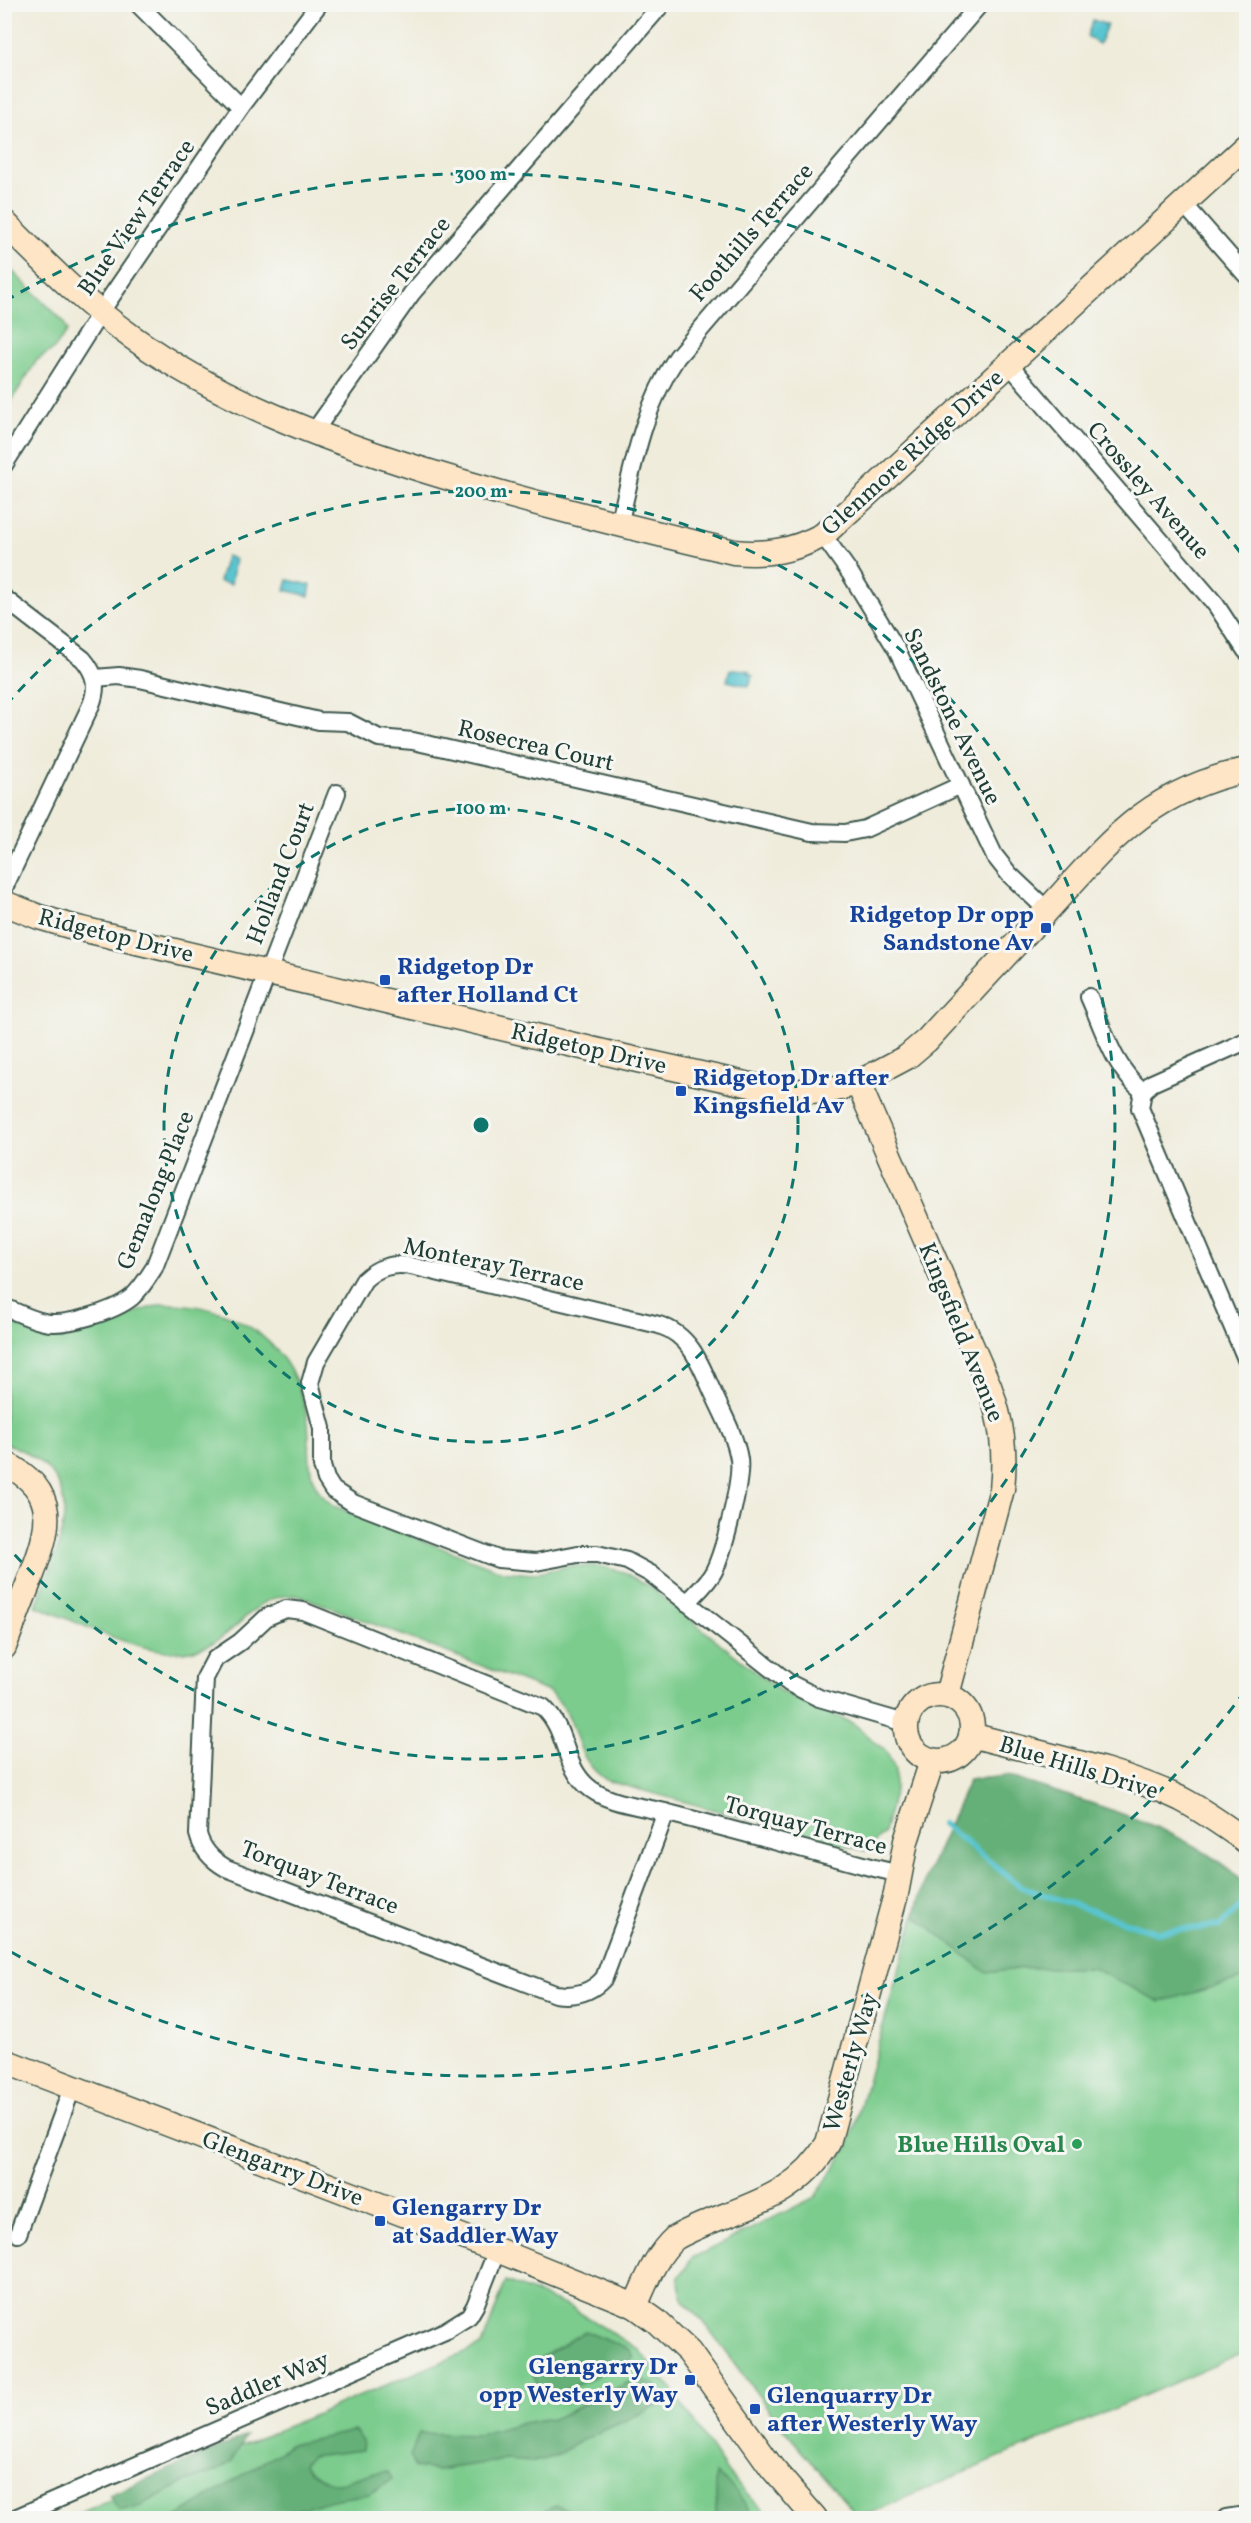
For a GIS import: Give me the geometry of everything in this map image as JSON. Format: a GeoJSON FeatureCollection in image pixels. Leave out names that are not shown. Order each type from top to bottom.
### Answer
{"type":"FeatureCollection","features":[{"type":"Feature","properties":{"kind":"street"},"geometry":{"type":"LineString","coordinates":[[138,4],[241,107]]}},
{"type":"Feature","properties":{"kind":"street","name":"Blue View Terrace"},"geometry":{"type":"LineString","coordinates":[[4,465],[100,313],[241,107],[319,4]]}},
{"type":"Feature","properties":{"kind":"street","name":"Sunrise Terrace"},"geometry":{"type":"LineString","coordinates":[[313,434],[412,293],[662,4]]}},
{"type":"Feature","properties":{"kind":"street","name":"Foothills Terrace"},"geometry":{"type":"LineString","coordinates":[[619,525],[649,409],[657,389],[677,357],[980,4]]}},
{"type":"Feature","properties":{"kind":"street","name":"Glenmore Ridge Drive"},"geometry":{"type":"LineString","coordinates":[[4,222],[100,313],[134,338],[216,387],[269,415],[313,434],[509,497],[734,552],[756,554],[782,552],[803,546],[823,535],[1246,146]]}},
{"type":"Feature","properties":{"kind":"street"},"geometry":{"type":"LineString","coordinates":[[1183,203],[1246,275]]}},
{"type":"Feature","properties":{"kind":"street","name":"Crossley Avenue"},"geometry":{"type":"LineString","coordinates":[[1010,364],[1216,605],[1246,651]]}},
{"type":"Feature","properties":{"kind":"street","name":"Sandstone Avenue"},"geometry":{"type":"LineString","coordinates":[[823,535],[849,571],[897,651],[994,855],[1008,874],[1047,910]]}},
{"type":"Feature","properties":{"kind":"street"},"geometry":{"type":"LineString","coordinates":[[4,598],[83,659],[95,678],[95,695],[91,705],[4,888]]}},
{"type":"Feature","properties":{"kind":"street","name":"Rosecrea Court"},"geometry":{"type":"LineString","coordinates":[[95,678],[119,676],[140,679],[319,722],[348,722],[379,738],[413,741],[812,832],[844,833],[865,829],[961,785]]}},
{"type":"Feature","properties":{"kind":"street","name":"Ridgetop Drive"},"geometry":{"type":"LineString","coordinates":[[4,903],[39,917],[65,924],[633,1059],[782,1092],[832,1090],[858,1083],[907,1056],[927,1040],[1111,842],[1139,816],[1185,789],[1246,770]]}},
{"type":"Feature","properties":{"kind":"street","name":"Holland Court"},"geometry":{"type":"LineString","coordinates":[[267,972],[337,793]]}},
{"type":"Feature","properties":{"kind":"street","name":"Gemalong Place"},"geometry":{"type":"LineString","coordinates":[[4,1307],[42,1322],[60,1323],[117,1306],[140,1289],[154,1268],[267,972]]}},
{"type":"Feature","properties":{"kind":"street"},"geometry":{"type":"LineString","coordinates":[[1089,997],[1120,1068],[1129,1080],[1143,1091]]}},
{"type":"Feature","properties":{"kind":"street"},"geometry":{"type":"LineString","coordinates":[[1246,1041],[1160,1078],[1143,1091],[1140,1108],[1246,1359]]}},
{"type":"Feature","properties":{"kind":"street","name":"Kingsfield Avenue"},"geometry":{"type":"LineString","coordinates":[[858,1083],[989,1386],[1001,1424],[1004,1460],[1001,1495],[947,1695]]}},
{"type":"Feature","properties":{"kind":"street","name":"Monteray Terrace"},"geometry":{"type":"LineString","coordinates":[[687,1603],[714,1570],[738,1488],[740,1470],[735,1443],[727,1424],[698,1359],[684,1340],[658,1325],[405,1265],[386,1266],[364,1280],[316,1362],[310,1383],[322,1428],[322,1466],[333,1490],[353,1503],[498,1559],[536,1562],[587,1554],[616,1558],[634,1564],[651,1574],[687,1603],[782,1678],[804,1692],[905,1723]]}},
{"type":"Feature","properties":{"kind":"street"},"geometry":{"type":"LineString","coordinates":[[4,1463],[19,1471],[37,1489],[48,1521],[43,1545],[4,1647]]}},
{"type":"Feature","properties":{"kind":"street","name":"Torquay Terrace"},"geometry":{"type":"LineString","coordinates":[[666,1812],[609,1971],[599,1984],[585,1993],[569,1996],[555,1994],[226,1868],[212,1858],[202,1846],[198,1834],[205,1678],[215,1659],[240,1642],[267,1617],[286,1610],[303,1611],[534,1701],[556,1721],[570,1763],[586,1785],[608,1798],[666,1812],[900,1874]]}},
{"type":"Feature","properties":{"kind":"street"},"geometry":{"type":"LineString","coordinates":[[947,1695],[957,1700],[970,1715],[971,1735],[968,1745],[961,1753],[953,1758],[932,1761],[914,1752],[905,1733],[905,1723],[916,1703],[925,1697],[947,1695]]}},
{"type":"Feature","properties":{"kind":"street","name":"Blue Hills Drive"},"geometry":{"type":"LineString","coordinates":[[971,1735],[1138,1781],[1182,1799],[1216,1819],[1246,1841]]}},
{"type":"Feature","properties":{"kind":"street","name":"Westerly Way"},"geometry":{"type":"LineString","coordinates":[[635,2306],[663,2248],[675,2238],[787,2188],[806,2173],[822,2153],[832,2132],[900,1874],[906,1840],[932,1761]]}},
{"type":"Feature","properties":{"kind":"street","name":"Glengarry Drive"},"geometry":{"type":"LineString","coordinates":[[4,2061],[497,2250],[635,2306],[663,2327],[689,2352],[772,2468],[815,2518]]}},
{"type":"Feature","properties":{"kind":"street"},"geometry":{"type":"LineString","coordinates":[[18,2234],[72,2088]]}},
{"type":"Feature","properties":{"kind":"street","name":"Saddler Way"},"geometry":{"type":"LineString","coordinates":[[15,2518],[446,2331],[469,2316],[497,2250]]}},
{"type":"Feature","properties":{"kind":"street"},"geometry":{"type":"LineString","coordinates":[[1226,2518],[1246,2515]]}},
{"type":"Feature","properties":{"kind":"green space"},"geometry":{"type":"Polygon","coordinates":[[[5,264],[63,321],[67,331],[54,349],[37,360],[5,411],[5,264]]]}},
{"type":"Feature","properties":{"kind":"green space"},"geometry":{"type":"Polygon","coordinates":[[[162,1304],[190,1305],[239,1320],[277,1351],[291,1372],[302,1396],[308,1423],[313,1479],[324,1497],[334,1506],[501,1571],[533,1574],[570,1566],[598,1566],[624,1572],[647,1585],[780,1691],[854,1724],[887,1752],[895,1769],[895,1789],[884,1833],[866,1851],[608,1781],[595,1771],[587,1760],[568,1714],[549,1692],[301,1596],[283,1596],[269,1600],[222,1637],[208,1645],[190,1651],[172,1652],[112,1637],[36,1606],[55,1556],[64,1512],[61,1492],[51,1474],[33,1457],[5,1443],[5,1321],[39,1332],[75,1331],[162,1304]]]}},
{"type":"Feature","properties":{"kind":"green space"},"geometry":{"type":"Polygon","coordinates":[[[1007,1776],[1101,1806],[1165,1831],[1222,1864],[1246,1885],[1246,2352],[859,2518],[781,2426],[703,2321],[683,2301],[678,2279],[692,2258],[815,2197],[849,2145],[924,1882],[969,1780],[1007,1776]]]}},
{"type":"Feature","properties":{"kind":"green space"},"geometry":{"type":"Polygon","coordinates":[[[1007,1776],[1134,1818],[1165,1831],[1222,1864],[1246,1885],[1246,1978],[1160,2002],[1093,1968],[1024,1968],[987,1973],[915,1915],[924,1882],[969,1780],[1007,1776]]]}},
{"type":"Feature","properties":{"kind":"green space"},"geometry":{"type":"Polygon","coordinates":[[[506,2281],[572,2308],[638,2349],[672,2389],[728,2473],[770,2518],[68,2518],[482,2345],[506,2281]]]}},
{"type":"Feature","properties":{"kind":"green space"},"geometry":{"type":"Polygon","coordinates":[[[585,2331],[630,2350],[634,2358],[552,2397],[539,2389],[532,2372],[541,2358],[585,2331]]]}},
{"type":"Feature","properties":{"kind":"green space"},"geometry":{"type":"Polygon","coordinates":[[[635,2379],[654,2383],[664,2403],[580,2441],[553,2457],[533,2462],[506,2460],[436,2470],[414,2467],[410,2457],[419,2433],[478,2435],[517,2424],[558,2417],[635,2379]]]}},
{"type":"Feature","properties":{"kind":"green space"},"geometry":{"type":"Polygon","coordinates":[[[354,2431],[363,2440],[362,2450],[311,2456],[303,2464],[326,2481],[336,2483],[374,2473],[388,2472],[392,2479],[369,2494],[332,2500],[287,2513],[229,2518],[175,2518],[290,2445],[354,2431]]]}},
{"type":"Feature","properties":{"kind":"green space"},"geometry":{"type":"Polygon","coordinates":[[[246,2436],[232,2461],[219,2470],[186,2482],[133,2509],[119,2510],[109,2495],[246,2436]]]}},
{"type":"Feature","properties":{"kind":"green space"},"geometry":{"type":"Polygon","coordinates":[[[716,2473],[726,2481],[747,2506],[750,2512],[743,2518],[716,2518],[716,2473]]]}},
{"type":"Feature","properties":{"kind":"green space"},"geometry":{"type":"Polygon","coordinates":[[[557,2505],[586,2518],[531,2518],[557,2505]]]}},
{"type":"Feature","properties":{"kind":"water"},"geometry":{"type":"Polygon","coordinates":[[[1093,20],[1107,25],[1099,44],[1087,36],[1093,20]]]}},
{"type":"Feature","properties":{"kind":"water"},"geometry":{"type":"Polygon","coordinates":[[[226,556],[235,559],[231,584],[219,582],[226,556]]]}},
{"type":"Feature","properties":{"kind":"water"},"geometry":{"type":"Polygon","coordinates":[[[288,580],[311,585],[309,596],[285,590],[288,580]]]}},
{"type":"Feature","properties":{"kind":"water"},"geometry":{"type":"Polygon","coordinates":[[[730,670],[749,671],[748,673],[753,675],[749,686],[727,681],[730,670]]]}},
{"type":"Feature","properties":{"kind":"waterway"},"geometry":{"type":"LineString","coordinates":[[943,1824],[1021,1887],[1156,1932],[1220,1926],[1246,1901]]}},
{"type":"Feature","properties":{"kind":"place","name":"Ridgetop Dr opp Sandstone Av"},"geometry":{"type":"Point","coordinates":[1046,928]}},
{"type":"Feature","properties":{"kind":"place","name":"Ridgetop Dr after Holland Ct"},"geometry":{"type":"Point","coordinates":[385,980]}},
{"type":"Feature","properties":{"kind":"place","name":"Ridgetop Dr after Kingsfield Av"},"geometry":{"type":"Point","coordinates":[681,1091]}},
{"type":"Feature","properties":{"kind":"place","name":"Blue Hills Oval"},"geometry":{"type":"Point","coordinates":[1077,2144]}},
{"type":"Feature","properties":{"kind":"place","name":"Glengarry Dr at Saddler Way"},"geometry":{"type":"Point","coordinates":[380,2221]}},
{"type":"Feature","properties":{"kind":"place","name":"Glengarry Dr opp Westerly Way"},"geometry":{"type":"Point","coordinates":[690,2380]}},
{"type":"Feature","properties":{"kind":"place","name":"Glenquarry Dr after Westerly Way"},"geometry":{"type":"Point","coordinates":[755,2409]}}]}
